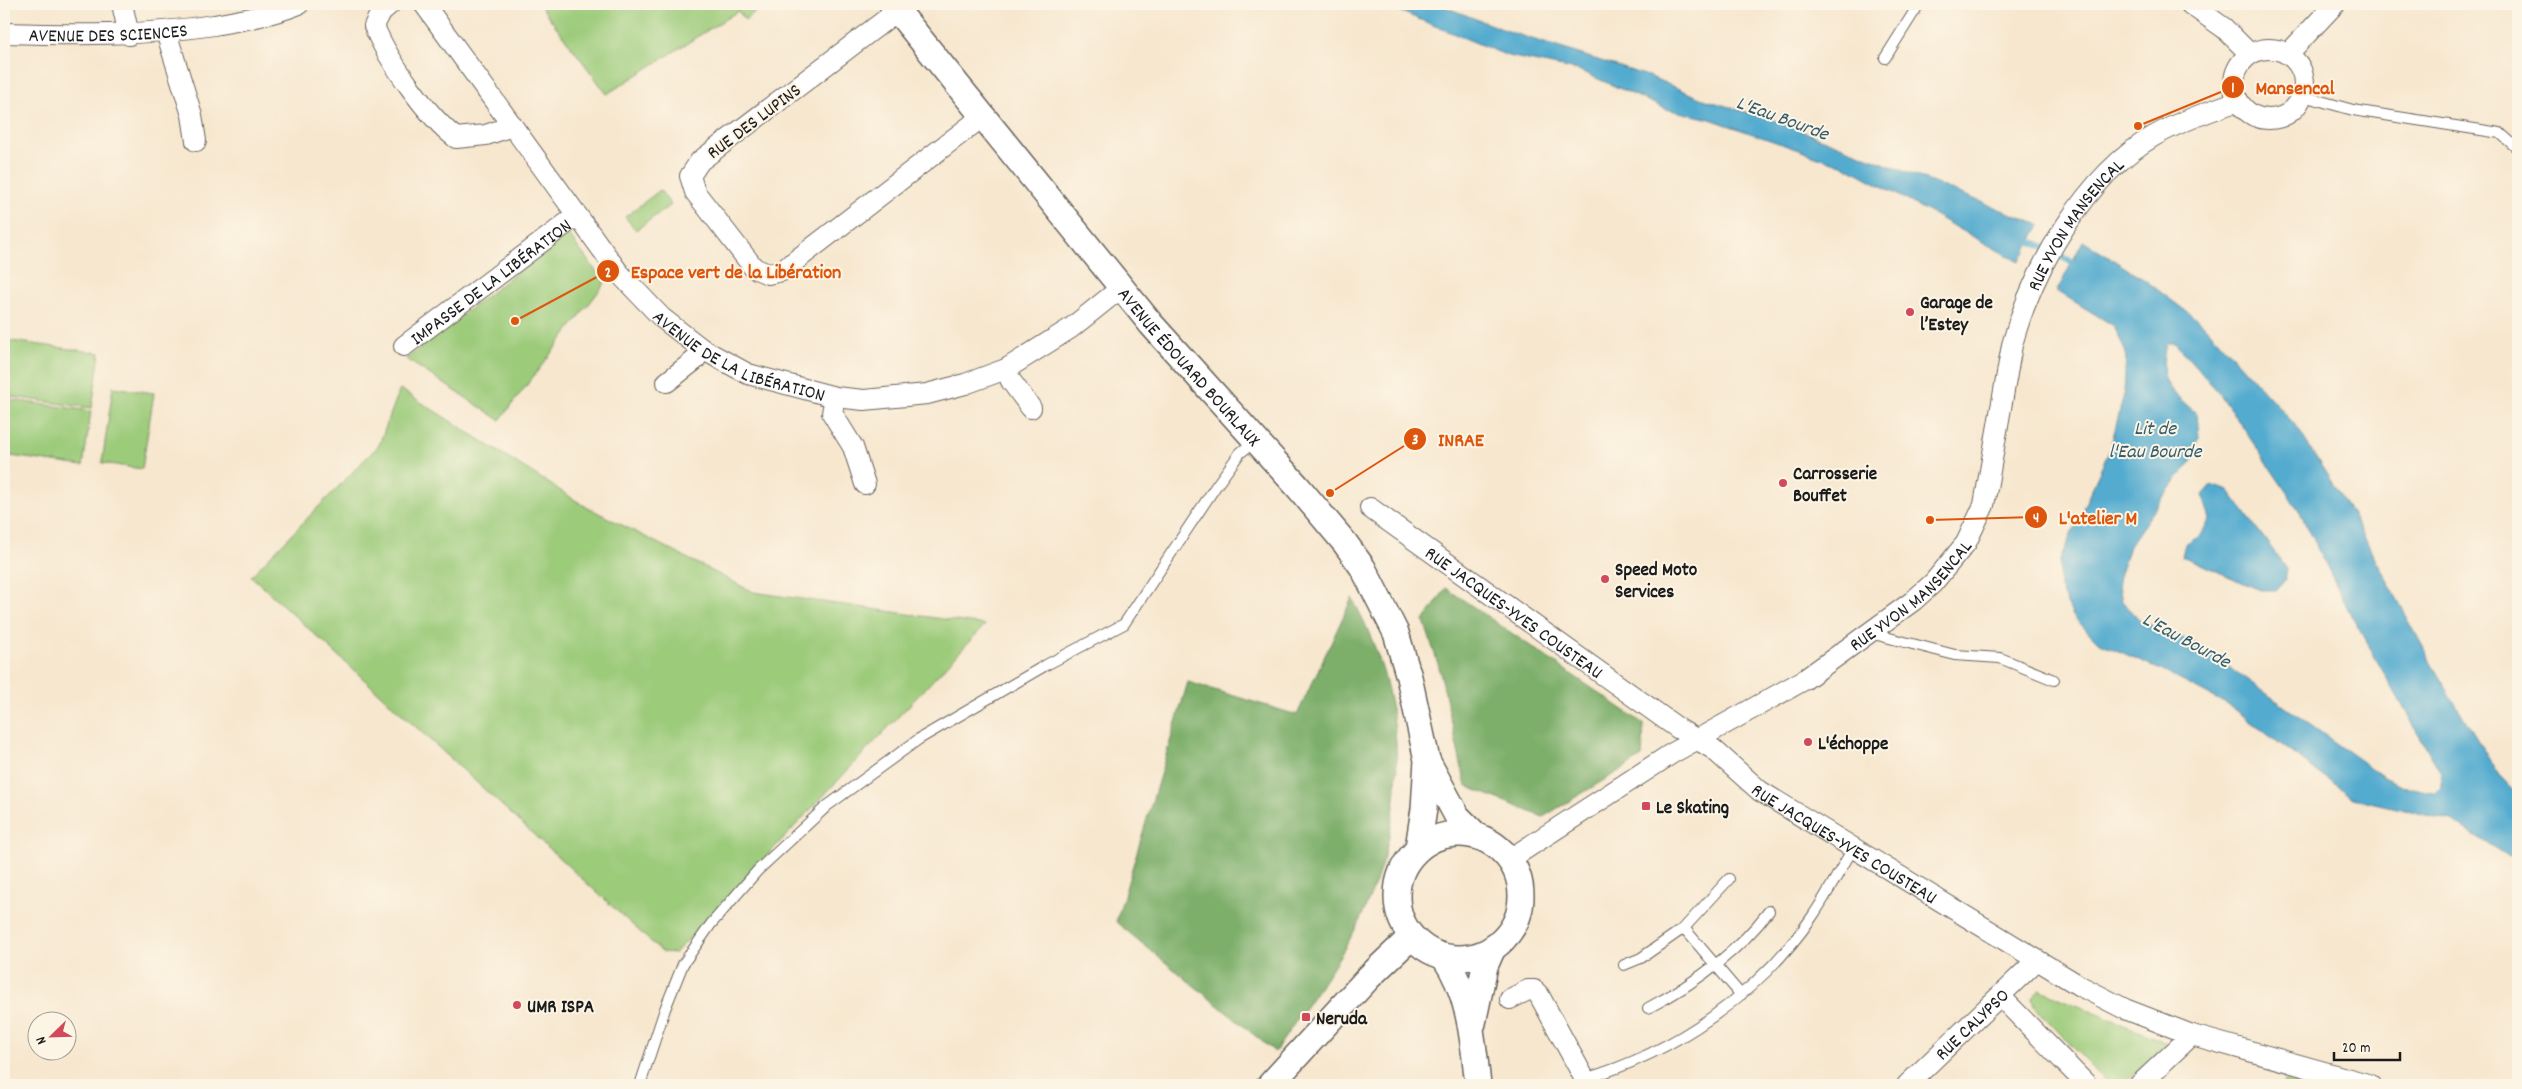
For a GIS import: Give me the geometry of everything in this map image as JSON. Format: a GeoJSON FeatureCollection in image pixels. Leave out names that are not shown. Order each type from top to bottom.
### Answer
{"type":"FeatureCollection","features":[{"type":"Feature","properties":{"kind":"street"},"geometry":{"type":"LineString","coordinates":[[122,4],[129,35]]}},
{"type":"Feature","properties":{"kind":"street","name":"AVENUE DES SCIENCES"},"geometry":{"type":"LineString","coordinates":[[4,33],[129,35],[166,32],[245,20],[299,4]]}},
{"type":"Feature","properties":{"kind":"street"},"geometry":{"type":"LineString","coordinates":[[390,4],[381,12],[374,26],[382,47],[441,126],[456,138],[486,135],[512,126]]}},
{"type":"Feature","properties":{"kind":"street","name":"AVENUE DE LA LIBÉRATION"},"geometry":{"type":"LineString","coordinates":[[424,4],[576,216],[620,273],[662,318],[702,349],[748,374],[835,397],[864,400],[927,394],[966,384],[1006,369],[1071,328],[1121,288]]}},
{"type":"Feature","properties":{"kind":"street"},"geometry":{"type":"LineString","coordinates":[[2190,4],[2224,28],[2250,54]]}},
{"type":"Feature","properties":{"kind":"street"},"geometry":{"type":"LineString","coordinates":[[2288,54],[2335,4]]}},
{"type":"Feature","properties":{"kind":"street","name":"AVENUE ÉDOUARD BOURLAUX"},"geometry":{"type":"LineString","coordinates":[[894,7],[1121,288],[1256,440],[1345,543],[1363,568],[1396,633],[1409,677],[1427,760],[1448,803],[1457,816],[1476,835]]}},
{"type":"Feature","properties":{"kind":"street","name":"RUE DES LUPINS"},"geometry":{"type":"LineString","coordinates":[[894,7],[700,161],[690,176],[695,192],[754,268],[768,274],[782,271],[982,116]]}},
{"type":"Feature","properties":{"kind":"street"},"geometry":{"type":"LineString","coordinates":[[166,32],[192,116],[196,141]]}},
{"type":"Feature","properties":{"kind":"street"},"geometry":{"type":"LineString","coordinates":[[2269,49],[2288,54],[2303,72],[2305,84],[2303,96],[2289,114],[2272,119],[2255,116],[2238,101],[2234,81],[2242,61],[2250,54],[2269,49]]}},
{"type":"Feature","properties":{"kind":"street","name":"RUE YVON MANSENCAL"},"geometry":{"type":"LineString","coordinates":[[1510,859],[1697,740],[1804,680],[1913,602],[1948,568],[1976,524],[1984,505],[2012,345],[2030,291],[2071,219],[2092,191],[2123,158],[2154,136],[2202,114],[2238,101]]}},
{"type":"Feature","properties":{"kind":"street","name":"IMPASSE DE LA LIBÉRATION"},"geometry":{"type":"LineString","coordinates":[[404,346],[576,216]]}},
{"type":"Feature","properties":{"kind":"street"},"geometry":{"type":"LineString","coordinates":[[667,382],[695,360],[702,349]]}},
{"type":"Feature","properties":{"kind":"street"},"geometry":{"type":"LineString","coordinates":[[1006,369],[1011,381],[1031,408]]}},
{"type":"Feature","properties":{"kind":"street"},"geometry":{"type":"LineString","coordinates":[[835,397],[832,413],[852,447],[865,484]]}},
{"type":"Feature","properties":{"kind":"street","name":"RUE JACQUES-YVES COUSTEAU"},"geometry":{"type":"LineString","coordinates":[[1370,508],[1679,729],[1713,749],[1760,791],[2036,962],[2125,1009],[2192,1035],[2371,1085]]}},
{"type":"Feature","properties":{"kind":"street","name":"AVENUE ÉDOUARD BOURLAUX"},"geometry":{"type":"LineString","coordinates":[[1418,848],[1424,809],[1427,760]]}},
{"type":"Feature","properties":{"kind":"street"},"geometry":{"type":"LineString","coordinates":[[1455,833],[1476,835],[1495,844],[1510,859],[1517,874],[1521,891],[1520,908],[1514,924],[1505,938],[1494,948],[1478,956],[1444,957],[1426,950],[1411,937],[1401,921],[1396,902],[1397,884],[1404,864],[1418,848],[1435,837],[1455,833]]}},
{"type":"Feature","properties":{"kind":"street"},"geometry":{"type":"LineString","coordinates":[[1270,1085],[1369,977],[1411,937]]}},
{"type":"Feature","properties":{"kind":"street"},"geometry":{"type":"LineString","coordinates":[[1472,1028],[1484,966],[1494,948]]}},
{"type":"Feature","properties":{"kind":"street"},"geometry":{"type":"LineString","coordinates":[[1444,957],[1458,981],[1472,1028],[1478,1085]]}},
{"type":"Feature","properties":{"kind":"street","name":"RUE CALYPSO"},"geometry":{"type":"LineString","coordinates":[[1907,1085],[2036,962]]}},
{"type":"Feature","properties":{"kind":"street"},"geometry":{"type":"LineString","coordinates":[[1510,999],[1528,990],[1534,990],[1539,995],[1586,1082]]}},
{"type":"Feature","properties":{"kind":"street"},"geometry":{"type":"LineString","coordinates":[[2001,997],[2087,1085]]}},
{"type":"Feature","properties":{"kind":"street"},"geometry":{"type":"LineString","coordinates":[[2139,1085],[2192,1035]]}},
{"type":"Feature","properties":{"kind":"lane"},"geometry":{"type":"LineString","coordinates":[[1885,58],[1919,4]]}},
{"type":"Feature","properties":{"kind":"lane"},"geometry":{"type":"LineString","coordinates":[[2303,96],[2353,110],[2500,133],[2518,148]]}},
{"type":"Feature","properties":{"kind":"lane"},"geometry":{"type":"LineString","coordinates":[[640,1085],[665,1009],[683,964],[710,924],[758,870],[828,806],[919,739],[1046,665],[1124,624],[1216,486],[1240,454],[1256,440]]}},
{"type":"Feature","properties":{"kind":"lane"},"geometry":{"type":"LineString","coordinates":[[1870,633],[1955,655],[2000,658],[2054,680]]}},
{"type":"Feature","properties":{"kind":"lane"},"geometry":{"type":"LineString","coordinates":[[1586,1082],[1672,1042],[1708,1021],[1741,995],[1780,956],[1811,918],[1853,849]]}},
{"type":"Feature","properties":{"kind":"lane"},"geometry":{"type":"LineString","coordinates":[[1624,965],[1642,958],[1684,928],[1729,879]]}},
{"type":"Feature","properties":{"kind":"lane"},"geometry":{"type":"LineString","coordinates":[[1648,1008],[1672,995],[1716,964],[1740,944],[1769,911]]}},
{"type":"Feature","properties":{"kind":"lane"},"geometry":{"type":"LineString","coordinates":[[1684,928],[1741,995]]}},
{"type":"Feature","properties":{"kind":"green space"},"geometry":{"type":"Polygon","coordinates":[[[539,4],[764,4],[745,20],[738,11],[607,94],[539,4]]]}},
{"type":"Feature","properties":{"kind":"green space"},"geometry":{"type":"Polygon","coordinates":[[[660,190],[671,205],[636,230],[625,217],[660,190]]]}},
{"type":"Feature","properties":{"kind":"green space"},"geometry":{"type":"Polygon","coordinates":[[[567,233],[605,283],[500,420],[406,359],[567,233]]]}},
{"type":"Feature","properties":{"kind":"green space"},"geometry":{"type":"Polygon","coordinates":[[[4,340],[100,353],[92,408],[4,396],[4,340]]]}},
{"type":"Feature","properties":{"kind":"green space"},"geometry":{"type":"Polygon","coordinates":[[[113,387],[154,393],[142,469],[102,463],[113,387]]]}},
{"type":"Feature","properties":{"kind":"green space"},"geometry":{"type":"Polygon","coordinates":[[[400,389],[583,505],[753,592],[985,625],[675,953],[662,952],[251,576],[379,445],[400,389]]]}},
{"type":"Feature","properties":{"kind":"green space"},"geometry":{"type":"Polygon","coordinates":[[[4,399],[91,411],[83,466],[4,455],[4,399]]]}},
{"type":"Feature","properties":{"kind":"green space"},"geometry":{"type":"Polygon","coordinates":[[[1446,588],[1644,724],[1642,757],[1543,817],[1466,786],[1439,667],[1424,621],[1446,588]]]}},
{"type":"Feature","properties":{"kind":"green space"},"geometry":{"type":"Polygon","coordinates":[[[1352,598],[1371,638],[1385,679],[1394,721],[1397,762],[1394,804],[1387,846],[1374,887],[1356,928],[1275,1052],[1116,922],[1188,682],[1297,715],[1352,598]]]}},
{"type":"Feature","properties":{"kind":"green space"},"geometry":{"type":"Polygon","coordinates":[[[2040,989],[2167,1043],[2123,1085],[2109,1085],[2034,1006],[2032,998],[2040,989]]]}},
{"type":"Feature","properties":{"kind":"green space"},"geometry":{"type":"Polygon","coordinates":[[[2293,1075],[2324,1085],[2282,1085],[2293,1075]]]}},
{"type":"Feature","properties":{"kind":"water"},"geometry":{"type":"Polygon","coordinates":[[[1382,4],[1437,4],[1510,32],[1651,77],[1700,98],[1782,123],[2040,225],[2019,262],[1847,167],[1710,119],[1666,109],[1578,70],[1508,56],[1382,4]]]}},
{"type":"Feature","properties":{"kind":"water","name":"Lit de l'Eau Bourde"},"geometry":{"type":"Polygon","coordinates":[[[2083,241],[2142,278],[2203,324],[2297,427],[2352,515],[2437,673],[2498,774],[2518,795],[2518,862],[2452,821],[2353,798],[2228,705],[2155,667],[2098,642],[2073,616],[2060,589],[2060,559],[2110,449],[2124,394],[2126,353],[2114,326],[2057,291],[2083,241]],[[2166,343],[2163,368],[2165,377],[2172,391],[2197,414],[2199,437],[2192,461],[2166,493],[2129,546],[2118,580],[2122,601],[2141,621],[2197,644],[2382,776],[2421,791],[2436,792],[2441,786],[2441,773],[2352,617],[2300,512],[2220,394],[2175,343],[2166,343]]]}},
{"type":"Feature","properties":{"kind":"water"},"geometry":{"type":"Polygon","coordinates":[[[2212,485],[2229,491],[2287,569],[2285,580],[2276,590],[2260,590],[2182,556],[2185,544],[2200,535],[2210,520],[2203,495],[2212,485]]]}},
{"type":"Feature","properties":{"kind":"waterway","name":"L'Eau Bourde"},"geometry":{"type":"LineString","coordinates":[[2025,238],[2080,266]]}},
{"type":"Feature","properties":{"kind":"place","name":"Mansencal"},"geometry":{"type":"Point","coordinates":[2138,126]}},
{"type":"Feature","properties":{"kind":"place","name":"Garage de l’Estey"},"geometry":{"type":"Point","coordinates":[1910,312]}},
{"type":"Feature","properties":{"kind":"place","name":"Espace vert de la Libération"},"geometry":{"type":"Point","coordinates":[515,321]}},
{"type":"Feature","properties":{"kind":"place","name":"Carrosserie Bouffet"},"geometry":{"type":"Point","coordinates":[1783,483]}},
{"type":"Feature","properties":{"kind":"place","name":"INRAE"},"geometry":{"type":"Point","coordinates":[1330,493]}},
{"type":"Feature","properties":{"kind":"place","name":"L'atelier M"},"geometry":{"type":"Point","coordinates":[1930,520]}},
{"type":"Feature","properties":{"kind":"place","name":"Speed Moto Services"},"geometry":{"type":"Point","coordinates":[1605,579]}},
{"type":"Feature","properties":{"kind":"place","name":"L'échoppe"},"geometry":{"type":"Point","coordinates":[1808,742]}},
{"type":"Feature","properties":{"kind":"place","name":"Le Skating"},"geometry":{"type":"Point","coordinates":[1646,806]}},
{"type":"Feature","properties":{"kind":"place","name":"UMR ISPA"},"geometry":{"type":"Point","coordinates":[517,1005]}},
{"type":"Feature","properties":{"kind":"place","name":"Neruda"},"geometry":{"type":"Point","coordinates":[1306,1017]}}]}
